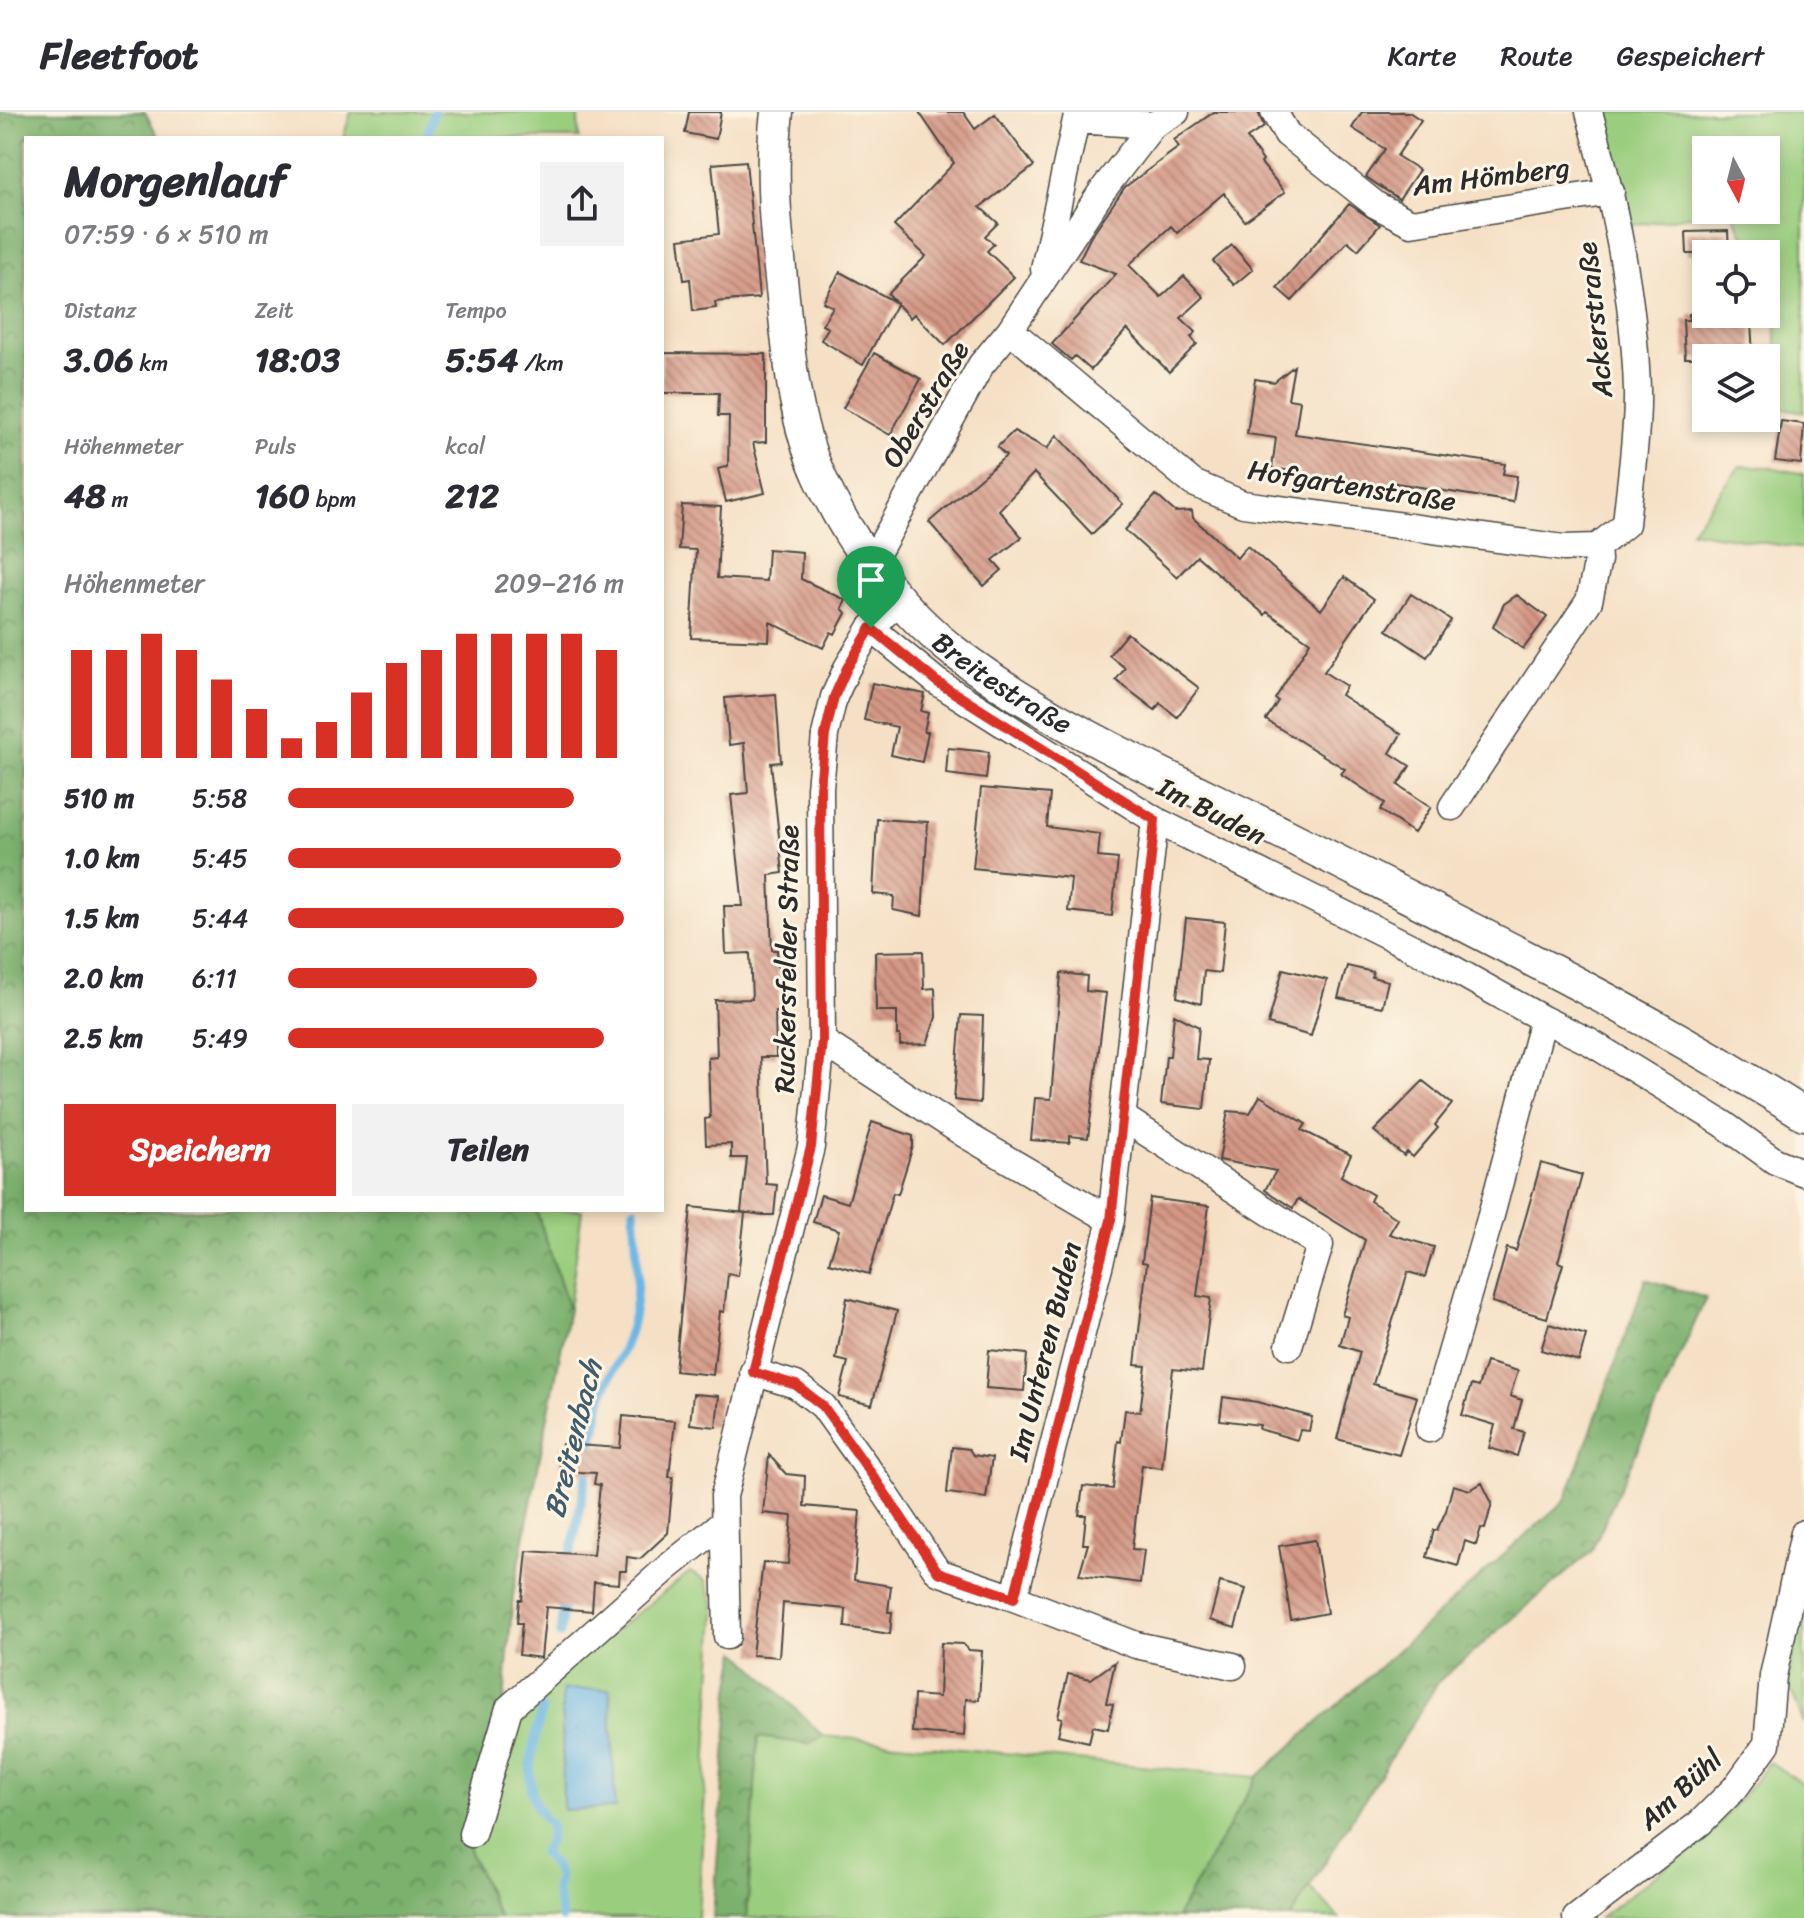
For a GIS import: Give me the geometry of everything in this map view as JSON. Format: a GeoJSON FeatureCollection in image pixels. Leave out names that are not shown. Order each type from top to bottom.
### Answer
{"type":"FeatureCollection","features":[{"type":"Feature","properties":{"kind":"street","name":"Breitestraße"},"geometry":{"type":"LineString","coordinates":[[777,112],[772,154],[773,203],[791,377],[801,422],[817,473],[843,524],[900,599],[956,653],[1069,725],[1625,1008],[1724,1063],[1804,1114]]}},
{"type":"Feature","properties":{"kind":"street"},"geometry":{"type":"LineString","coordinates":[[1072,116],[1153,125],[1176,112]]}},
{"type":"Feature","properties":{"kind":"street","name":"Am Hömberg"},"geometry":{"type":"LineString","coordinates":[[1274,112],[1287,134],[1376,205],[1411,223],[1611,192]]}},
{"type":"Feature","properties":{"kind":"street","name":"Ackerstraße"},"geometry":{"type":"LineString","coordinates":[[1589,112],[1611,192],[1628,298],[1637,391],[1626,524],[1597,547]]}},
{"type":"Feature","properties":{"kind":"street","name":"Oberstraße"},"geometry":{"type":"LineString","coordinates":[[1041,280],[1072,116]]}},
{"type":"Feature","properties":{"kind":"street","name":"Oberstraße"},"geometry":{"type":"LineString","coordinates":[[871,564],[981,365],[1010,330],[1102,191],[1153,125]]}},
{"type":"Feature","properties":{"kind":"street","name":"Hofgartenstraße"},"geometry":{"type":"LineString","coordinates":[[1010,330],[1193,483],[1243,504],[1564,548],[1597,547]]}},
{"type":"Feature","properties":{"kind":"street"},"geometry":{"type":"LineString","coordinates":[[1452,807],[1589,601],[1598,560],[1597,547]]}},
{"type":"Feature","properties":{"kind":"street","name":"Ruckersfelder Straße"},"geometry":{"type":"LineString","coordinates":[[727,1636],[724,1496],[811,1147],[822,1041],[820,788],[825,735],[842,678],[871,628],[900,599]]}},
{"type":"Feature","properties":{"kind":"street","name":"Im Buden"},"geometry":{"type":"LineString","coordinates":[[871,628],[937,682],[1155,820],[1439,961],[1590,1042],[1722,1123],[1775,1161],[1804,1173]]}},
{"type":"Feature","properties":{"kind":"street","name":"Im Unteren Buden"},"geometry":{"type":"LineString","coordinates":[[1014,1598],[1111,1220],[1155,820]]}},
{"type":"Feature","properties":{"kind":"street"},"geometry":{"type":"LineString","coordinates":[[1429,1429],[1490,1219],[1543,1019]]}},
{"type":"Feature","properties":{"kind":"street"},"geometry":{"type":"LineString","coordinates":[[822,1041],[966,1135],[1111,1220]]}},
{"type":"Feature","properties":{"kind":"street"},"geometry":{"type":"LineString","coordinates":[[1124,1118],[1320,1245],[1289,1346]]}},
{"type":"Feature","properties":{"kind":"street"},"geometry":{"type":"LineString","coordinates":[[753,1372],[796,1385],[823,1406],[938,1572],[1136,1645],[1233,1666]]}},
{"type":"Feature","properties":{"kind":"street"},"geometry":{"type":"LineString","coordinates":[[472,1834],[509,1708],[667,1568],[723,1523]]}},
{"type":"Feature","properties":{"kind":"street","name":"Am Bühl"},"geometry":{"type":"LineString","coordinates":[[1576,1918],[1700,1823],[1735,1788],[1767,1744],[1773,1676],[1804,1533]]}},
{"type":"Feature","properties":{"kind":"green space"},"geometry":{"type":"Polygon","coordinates":[[[0,112],[145,112],[158,136],[24,136],[24,1212],[537,1212],[569,1309],[513,1595],[504,1701],[466,1843],[499,1918],[0,1918],[0,112]]]}},
{"type":"Feature","properties":{"kind":"green space"},"geometry":{"type":"Polygon","coordinates":[[[351,112],[582,112],[578,118],[579,136],[344,136],[351,112]]]}},
{"type":"Feature","properties":{"kind":"green space"},"geometry":{"type":"Polygon","coordinates":[[[1598,112],[1804,112],[1804,412],[1780,407],[1780,344],[1776,344],[1776,328],[1780,328],[1780,240],[1745,240],[1738,224],[1780,224],[1780,136],[1692,136],[1692,216],[1625,226],[1598,112]]]}},
{"type":"Feature","properties":{"kind":"green space"},"geometry":{"type":"Polygon","coordinates":[[[1740,466],[1769,467],[1804,474],[1804,549],[1691,531],[1740,466]]]}},
{"type":"Feature","properties":{"kind":"green space"},"geometry":{"type":"Polygon","coordinates":[[[537,1212],[582,1212],[569,1309],[537,1212]]]}},
{"type":"Feature","properties":{"kind":"green space"},"geometry":{"type":"Polygon","coordinates":[[[1646,1279],[1706,1298],[1591,1552],[1439,1681],[1290,1918],[1176,1918],[1257,1777],[1566,1499],[1646,1279]]]}},
{"type":"Feature","properties":{"kind":"green space"},"geometry":{"type":"Polygon","coordinates":[[[690,1572],[706,1581],[715,1609],[698,1918],[499,1918],[466,1843],[514,1710],[690,1572]]]}},
{"type":"Feature","properties":{"kind":"green space"},"geometry":{"type":"Polygon","coordinates":[[[1804,1595],[1804,1724],[1788,1682],[1804,1595]]]}},
{"type":"Feature","properties":{"kind":"green space"},"geometry":{"type":"Polygon","coordinates":[[[737,1651],[823,1736],[808,1744],[758,1737],[747,1918],[713,1918],[730,1690],[737,1651]]]}},
{"type":"Feature","properties":{"kind":"green space"},"geometry":{"type":"Polygon","coordinates":[[[823,1736],[1257,1777],[1176,1918],[747,1918],[758,1737],[808,1743],[823,1736]]]}},
{"type":"Feature","properties":{"kind":"green space"},"geometry":{"type":"Polygon","coordinates":[[[1770,1762],[1804,1785],[1804,1918],[1599,1918],[1713,1831],[1770,1762]]]}},
{"type":"Feature","properties":{"kind":"green space"},"geometry":{"type":"Polygon","coordinates":[[[1309,1887],[1339,1918],[1290,1918],[1309,1887]]]}},
{"type":"Feature","properties":{"kind":"water"},"geometry":{"type":"Polygon","coordinates":[[[610,1689],[615,1808],[563,1810],[562,1690],[610,1689]]]}},
{"type":"Feature","properties":{"kind":"building"},"geometry":{"type":"Polygon","coordinates":[[[689,112],[721,112],[716,139],[685,133],[689,112]]]}},
{"type":"Feature","properties":{"kind":"building"},"geometry":{"type":"Polygon","coordinates":[[[919,112],[963,112],[975,129],[995,114],[1034,166],[980,207],[998,223],[985,236],[994,244],[987,251],[1014,277],[945,345],[914,314],[910,318],[888,294],[926,256],[894,226],[954,163],[919,112]]]}},
{"type":"Feature","properties":{"kind":"building"},"geometry":{"type":"Polygon","coordinates":[[[1214,112],[1258,112],[1264,127],[1247,138],[1263,161],[1261,163],[1285,192],[1245,221],[1224,193],[1177,233],[1171,226],[1129,265],[1161,297],[1184,276],[1204,297],[1181,318],[1196,332],[1191,337],[1197,344],[1169,372],[1127,329],[1091,370],[1075,356],[1071,360],[1052,344],[1116,274],[1079,260],[1091,236],[1125,187],[1179,147],[1174,140],[1214,112]]]}},
{"type":"Feature","properties":{"kind":"building"},"geometry":{"type":"Polygon","coordinates":[[[1362,112],[1409,112],[1421,120],[1397,156],[1419,170],[1399,199],[1366,177],[1385,149],[1352,128],[1362,112]]]}},
{"type":"Feature","properties":{"kind":"building"},"geometry":{"type":"Polygon","coordinates":[[[746,161],[759,298],[715,302],[716,308],[693,311],[690,279],[684,280],[679,239],[719,234],[712,164],[746,161]]]}},
{"type":"Feature","properties":{"kind":"building"},"geometry":{"type":"Polygon","coordinates":[[[1349,204],[1380,225],[1358,250],[1348,241],[1292,301],[1277,288],[1349,204]]]}},
{"type":"Feature","properties":{"kind":"building"},"geometry":{"type":"Polygon","coordinates":[[[1728,231],[1728,240],[1692,240],[1692,254],[1687,254],[1686,232],[1728,231]]]}},
{"type":"Feature","properties":{"kind":"building"},"geometry":{"type":"Polygon","coordinates":[[[1232,245],[1253,269],[1234,285],[1213,261],[1232,245]]]}},
{"type":"Feature","properties":{"kind":"building"},"geometry":{"type":"Polygon","coordinates":[[[840,272],[897,303],[863,365],[821,340],[828,328],[822,325],[833,307],[823,302],[840,272]]]}},
{"type":"Feature","properties":{"kind":"building"},"geometry":{"type":"Polygon","coordinates":[[[1689,314],[1692,314],[1692,328],[1751,328],[1752,344],[1692,344],[1692,358],[1685,358],[1683,320],[1689,320],[1689,314]]]}},
{"type":"Feature","properties":{"kind":"building"},"geometry":{"type":"Polygon","coordinates":[[[664,353],[766,354],[766,442],[753,443],[765,493],[726,502],[718,469],[728,466],[729,416],[718,416],[719,393],[664,393],[664,353]]]}},
{"type":"Feature","properties":{"kind":"building"},"geometry":{"type":"Polygon","coordinates":[[[874,353],[921,379],[890,435],[843,408],[874,353]]]}},
{"type":"Feature","properties":{"kind":"building"},"geometry":{"type":"Polygon","coordinates":[[[1294,366],[1288,399],[1300,401],[1295,434],[1505,464],[1503,474],[1517,476],[1513,502],[1389,482],[1387,495],[1344,490],[1344,485],[1299,477],[1300,472],[1272,468],[1276,438],[1247,434],[1255,379],[1274,382],[1294,366]]]}},
{"type":"Feature","properties":{"kind":"building"},"geometry":{"type":"Polygon","coordinates":[[[1781,421],[1804,424],[1801,464],[1775,461],[1781,421]]]}},
{"type":"Feature","properties":{"kind":"building"},"geometry":{"type":"Polygon","coordinates":[[[1014,431],[1047,449],[1057,435],[1123,504],[1092,534],[1034,473],[999,510],[1022,537],[993,560],[1002,570],[984,586],[929,522],[1006,456],[997,447],[1014,431]]]}},
{"type":"Feature","properties":{"kind":"building"},"geometry":{"type":"Polygon","coordinates":[[[1156,495],[1175,512],[1192,511],[1193,518],[1237,558],[1247,546],[1321,610],[1344,577],[1374,599],[1324,672],[1346,686],[1341,695],[1401,734],[1390,753],[1410,766],[1398,785],[1431,807],[1414,833],[1380,810],[1385,803],[1341,774],[1345,769],[1266,720],[1278,701],[1275,699],[1310,642],[1267,612],[1265,615],[1197,556],[1177,577],[1125,530],[1156,495]]]}},
{"type":"Feature","properties":{"kind":"building"},"geometry":{"type":"Polygon","coordinates":[[[682,505],[721,507],[717,578],[766,581],[768,549],[802,552],[801,579],[846,600],[842,608],[846,613],[823,648],[770,622],[769,641],[691,638],[696,550],[679,549],[682,505]]]}},
{"type":"Feature","properties":{"kind":"building"},"geometry":{"type":"Polygon","coordinates":[[[1411,594],[1451,620],[1427,657],[1387,630],[1411,594]]]}},
{"type":"Feature","properties":{"kind":"building"},"geometry":{"type":"Polygon","coordinates":[[[1517,595],[1547,617],[1523,649],[1493,627],[1504,604],[1517,595]]]}},
{"type":"Feature","properties":{"kind":"building"},"geometry":{"type":"Polygon","coordinates":[[[1127,633],[1199,688],[1177,717],[1160,703],[1155,710],[1116,680],[1125,668],[1109,655],[1127,633]]]}},
{"type":"Feature","properties":{"kind":"building"},"geometry":{"type":"Polygon","coordinates":[[[872,683],[925,694],[921,711],[928,713],[924,732],[928,732],[922,762],[891,755],[897,727],[864,720],[872,683]]]}},
{"type":"Feature","properties":{"kind":"building"},"geometry":{"type":"Polygon","coordinates":[[[776,694],[781,762],[771,763],[783,873],[769,875],[772,950],[777,950],[780,1011],[775,1011],[776,1057],[761,1057],[766,1184],[777,1185],[774,1215],[763,1215],[741,1212],[747,1158],[731,1158],[731,1144],[706,1145],[705,1119],[710,1118],[708,1058],[717,1057],[715,1000],[752,999],[750,953],[726,954],[724,906],[743,906],[731,795],[748,793],[744,743],[729,745],[725,698],[776,694]]]}},
{"type":"Feature","properties":{"kind":"building"},"geometry":{"type":"Polygon","coordinates":[[[948,748],[989,752],[986,779],[946,774],[948,748]]]}},
{"type":"Feature","properties":{"kind":"building"},"geometry":{"type":"Polygon","coordinates":[[[981,788],[1050,794],[1047,827],[1100,834],[1098,857],[1118,859],[1112,916],[1068,911],[1071,878],[973,868],[981,788]]]}},
{"type":"Feature","properties":{"kind":"building"},"geometry":{"type":"Polygon","coordinates":[[[877,819],[928,822],[922,916],[893,910],[894,896],[873,894],[877,819]]]}},
{"type":"Feature","properties":{"kind":"building"},"geometry":{"type":"Polygon","coordinates":[[[1186,918],[1225,922],[1220,973],[1204,971],[1201,1004],[1177,997],[1186,918]]]}},
{"type":"Feature","properties":{"kind":"building"},"geometry":{"type":"Polygon","coordinates":[[[923,951],[924,989],[935,988],[936,1017],[927,1044],[900,1045],[897,1011],[876,1011],[875,952],[923,951]]]}},
{"type":"Feature","properties":{"kind":"building"},"geometry":{"type":"Polygon","coordinates":[[[1347,966],[1373,972],[1372,977],[1388,981],[1382,1007],[1338,998],[1347,966]]]}},
{"type":"Feature","properties":{"kind":"building"},"geometry":{"type":"Polygon","coordinates":[[[1283,969],[1327,980],[1311,1036],[1268,1024],[1283,969]]]}},
{"type":"Feature","properties":{"kind":"building"},"geometry":{"type":"Polygon","coordinates":[[[1061,973],[1087,976],[1086,991],[1106,993],[1088,1138],[1070,1136],[1070,1143],[1031,1140],[1035,1098],[1051,1099],[1061,973]]]}},
{"type":"Feature","properties":{"kind":"building"},"geometry":{"type":"Polygon","coordinates":[[[1174,1014],[1199,1027],[1196,1059],[1209,1060],[1204,1109],[1161,1104],[1174,1014]]]}},
{"type":"Feature","properties":{"kind":"building"},"geometry":{"type":"Polygon","coordinates":[[[961,1015],[983,1016],[980,1103],[954,1100],[961,1015]]]}},
{"type":"Feature","properties":{"kind":"building"},"geometry":{"type":"Polygon","coordinates":[[[1423,1081],[1452,1104],[1435,1125],[1438,1128],[1413,1157],[1407,1152],[1404,1156],[1374,1131],[1423,1081]]]}},
{"type":"Feature","properties":{"kind":"building"},"geometry":{"type":"Polygon","coordinates":[[[1260,1096],[1306,1124],[1302,1130],[1351,1155],[1341,1176],[1373,1195],[1370,1201],[1398,1219],[1389,1234],[1434,1247],[1425,1277],[1408,1272],[1373,1384],[1417,1397],[1399,1455],[1337,1439],[1360,1352],[1340,1345],[1348,1317],[1342,1315],[1365,1240],[1298,1199],[1293,1208],[1265,1190],[1276,1171],[1219,1160],[1228,1111],[1250,1113],[1260,1096]]]}},
{"type":"Feature","properties":{"kind":"building"},"geometry":{"type":"Polygon","coordinates":[[[872,1122],[913,1136],[913,1146],[898,1194],[893,1193],[869,1274],[829,1263],[839,1230],[813,1222],[821,1195],[848,1203],[872,1122]]]}},
{"type":"Feature","properties":{"kind":"building"},"geometry":{"type":"Polygon","coordinates":[[[1541,1163],[1582,1175],[1558,1262],[1563,1264],[1547,1318],[1492,1302],[1507,1248],[1516,1251],[1541,1163]]]}},
{"type":"Feature","properties":{"kind":"building"},"geometry":{"type":"Polygon","coordinates":[[[1150,1198],[1209,1206],[1197,1296],[1211,1298],[1202,1372],[1173,1369],[1162,1468],[1142,1465],[1132,1549],[1144,1550],[1140,1583],[1079,1575],[1088,1544],[1083,1544],[1086,1515],[1079,1515],[1083,1486],[1113,1489],[1125,1410],[1140,1412],[1146,1366],[1135,1365],[1147,1263],[1142,1262],[1150,1198]]]}},
{"type":"Feature","properties":{"kind":"building"},"geometry":{"type":"Polygon","coordinates":[[[691,1207],[745,1213],[738,1276],[728,1274],[724,1312],[720,1311],[713,1375],[675,1371],[691,1207]]]}},
{"type":"Feature","properties":{"kind":"building"},"geometry":{"type":"Polygon","coordinates":[[[847,1298],[897,1311],[872,1405],[839,1397],[848,1362],[836,1359],[847,1298]]]}},
{"type":"Feature","properties":{"kind":"building"},"geometry":{"type":"Polygon","coordinates":[[[1549,1324],[1586,1335],[1579,1361],[1541,1350],[1549,1324]]]}},
{"type":"Feature","properties":{"kind":"building"},"geometry":{"type":"Polygon","coordinates":[[[989,1350],[1027,1354],[1024,1391],[986,1388],[989,1350]]]}},
{"type":"Feature","properties":{"kind":"building"},"geometry":{"type":"Polygon","coordinates":[[[1486,1362],[1518,1371],[1510,1396],[1522,1400],[1514,1429],[1524,1432],[1517,1456],[1489,1448],[1495,1425],[1462,1415],[1471,1385],[1478,1387],[1486,1362]]]}},
{"type":"Feature","properties":{"kind":"building"},"geometry":{"type":"Polygon","coordinates":[[[693,1394],[719,1396],[716,1427],[690,1424],[693,1394]]]}},
{"type":"Feature","properties":{"kind":"building"},"geometry":{"type":"Polygon","coordinates":[[[1223,1397],[1257,1402],[1312,1417],[1309,1431],[1300,1430],[1297,1440],[1259,1429],[1260,1425],[1220,1420],[1223,1397]]]}},
{"type":"Feature","properties":{"kind":"building"},"geometry":{"type":"Polygon","coordinates":[[[623,1416],[675,1421],[669,1477],[673,1477],[668,1533],[640,1559],[627,1557],[626,1571],[620,1571],[619,1584],[594,1582],[592,1611],[546,1607],[541,1658],[519,1655],[522,1623],[517,1623],[527,1551],[593,1555],[600,1485],[594,1484],[596,1473],[560,1471],[562,1444],[620,1448],[623,1416]]]}},
{"type":"Feature","properties":{"kind":"building"},"geometry":{"type":"Polygon","coordinates":[[[952,1447],[969,1449],[973,1455],[992,1458],[986,1498],[947,1493],[952,1447]]]}},
{"type":"Feature","properties":{"kind":"building"},"geometry":{"type":"Polygon","coordinates":[[[769,1455],[786,1474],[805,1476],[804,1506],[860,1511],[854,1580],[891,1586],[888,1612],[892,1612],[890,1634],[845,1627],[846,1609],[783,1603],[779,1657],[752,1655],[763,1562],[788,1564],[792,1516],[763,1513],[769,1455]]]}},
{"type":"Feature","properties":{"kind":"building"},"geometry":{"type":"Polygon","coordinates":[[[1482,1483],[1492,1503],[1485,1529],[1481,1528],[1476,1545],[1465,1541],[1458,1566],[1427,1557],[1434,1530],[1437,1530],[1446,1511],[1453,1485],[1470,1490],[1482,1483]]]}},
{"type":"Feature","properties":{"kind":"building"},"geometry":{"type":"Polygon","coordinates":[[[1315,1540],[1327,1613],[1291,1620],[1279,1546],[1315,1540]]]}},
{"type":"Feature","properties":{"kind":"building"},"geometry":{"type":"Polygon","coordinates":[[[1220,1582],[1246,1589],[1235,1628],[1210,1620],[1220,1582]]]}},
{"type":"Feature","properties":{"kind":"building"},"geometry":{"type":"Polygon","coordinates":[[[941,1643],[963,1644],[969,1650],[982,1651],[979,1700],[966,1699],[964,1736],[912,1732],[914,1695],[939,1697],[941,1643]]]}},
{"type":"Feature","properties":{"kind":"building"},"geometry":{"type":"Polygon","coordinates":[[[1115,1662],[1106,1703],[1113,1704],[1108,1729],[1093,1726],[1089,1742],[1058,1735],[1062,1718],[1058,1717],[1068,1674],[1091,1679],[1115,1662]]]}},
{"type":"Feature","properties":{"kind":"waterway","name":"Breitenbach"},"geometry":{"type":"LineString","coordinates":[[427,136],[434,112]]}},
{"type":"Feature","properties":{"kind":"waterway","name":"Breitenbach"},"geometry":{"type":"LineString","coordinates":[[569,1564],[602,1397],[627,1340],[635,1308],[634,1212]]}},
{"type":"Feature","properties":{"kind":"waterway","name":"Breitenbach"},"geometry":{"type":"LineString","coordinates":[[560,1634],[564,1598]]}},
{"type":"Feature","properties":{"kind":"waterway","name":"Breitenbach"},"geometry":{"type":"LineString","coordinates":[[542,1709],[532,1755],[531,1785],[540,1813],[551,1825]]}},
{"type":"Feature","properties":{"kind":"waterway","name":"Breitenbach"},"geometry":{"type":"LineString","coordinates":[[551,1827],[543,1854],[559,1877],[556,1890],[562,1918]]}},
{"type":"Feature","properties":{"kind":"route"},"geometry":{"type":"LineString","coordinates":[[871,628],[937,682],[1155,820],[1111,1220],[1014,1598],[938,1572],[823,1406],[796,1385],[753,1372],[811,1147],[822,1041],[820,788],[825,735],[834,697],[871,628]]}}]}
